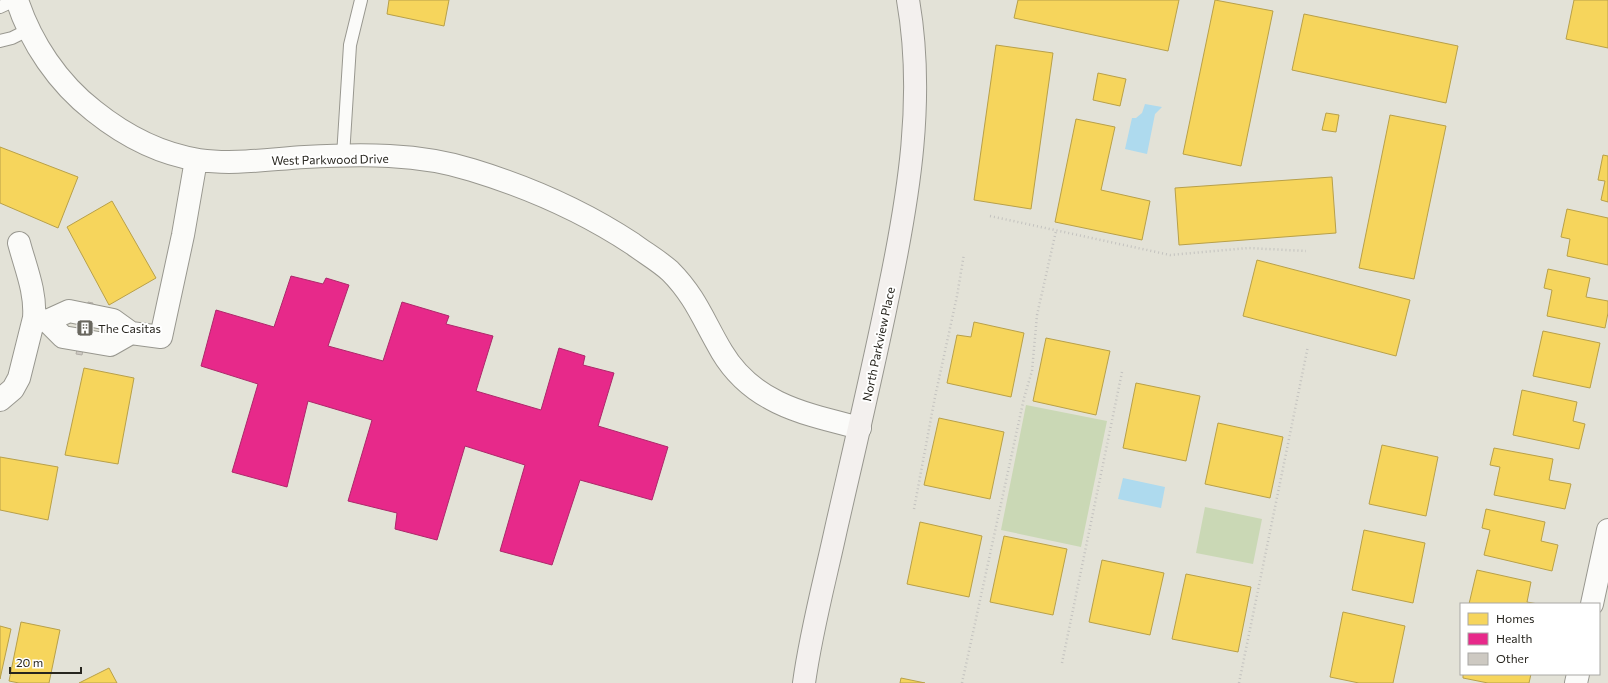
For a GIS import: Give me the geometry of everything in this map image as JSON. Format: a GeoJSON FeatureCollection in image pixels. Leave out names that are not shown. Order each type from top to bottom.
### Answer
{"type":"FeatureCollection","features":[{"type":"Feature","properties":{"kind":"street","name":"West Parkwood Drive"},"geometry":{"type":"LineString","coordinates":[[16,0],[28,30],[53,70],[77,97],[103,118],[139,141],[196,160],[239,162],[343,156],[382,156],[423,160],[463,167],[536,192],[614,232],[669,270],[693,298],[721,352],[732,367],[748,384],[777,403],[800,413],[860,428]]}},
{"type":"Feature","properties":{"kind":"street","name":"North Parkview Place"},"geometry":{"type":"LineString","coordinates":[[804,683],[817,612],[860,428],[900,241],[910,180],[914,142],[914,65],[912,26],[908,0]]}},
{"type":"Feature","properties":{"kind":"street"},"geometry":{"type":"LineString","coordinates":[[40,320],[63,337],[110,345],[131,333],[160,337],[183,235],[196,160]]}},
{"type":"Feature","properties":{"kind":"street"},"geometry":{"type":"LineString","coordinates":[[0,400],[13,388],[19,378],[40,320],[34,293],[19,243]]}},
{"type":"Feature","properties":{"kind":"street"},"geometry":{"type":"LineString","coordinates":[[1592,603],[1608,530]]}},
{"type":"Feature","properties":{"kind":"lane"},"geometry":{"type":"LineString","coordinates":[[0,7],[16,0]]}},
{"type":"Feature","properties":{"kind":"lane"},"geometry":{"type":"LineString","coordinates":[[343,156],[350,45],[361,0]]}},
{"type":"Feature","properties":{"kind":"lane"},"geometry":{"type":"LineString","coordinates":[[0,41],[12,38],[28,30]]}},
{"type":"Feature","properties":{"kind":"path"},"geometry":{"type":"LineString","coordinates":[[990,216],[1170,255],[1248,248],[1306,250]]}},
{"type":"Feature","properties":{"kind":"path"},"geometry":{"type":"LineString","coordinates":[[962,683],[1024,398],[1032,371],[1037,315],[1056,231]]}},
{"type":"Feature","properties":{"kind":"path"},"geometry":{"type":"LineString","coordinates":[[914,509],[935,397],[957,296],[964,254]]}},
{"type":"Feature","properties":{"kind":"path"},"geometry":{"type":"LineString","coordinates":[[1239,683],[1308,346]]}},
{"type":"Feature","properties":{"kind":"path"},"geometry":{"type":"LineString","coordinates":[[1062,663],[1122,372]]}},
{"type":"Feature","properties":{"kind":"green space"},"geometry":{"type":"Polygon","coordinates":[[[1026,405],[1107,421],[1081,547],[1001,530],[1026,405]]]}},
{"type":"Feature","properties":{"kind":"green space"},"geometry":{"type":"Polygon","coordinates":[[[1205,507],[1262,519],[1253,564],[1196,553],[1205,507]]]}},
{"type":"Feature","properties":{"kind":"water"},"geometry":{"type":"Polygon","coordinates":[[[1145,104],[1162,107],[1155,114],[1147,154],[1125,149],[1132,118],[1136,118],[1142,113],[1145,104]]]}},
{"type":"Feature","properties":{"kind":"water"},"geometry":{"type":"Polygon","coordinates":[[[1123,478],[1165,487],[1161,508],[1118,499],[1123,478]]]}},
{"type":"Feature","properties":{"kind":"building: Homes"},"geometry":{"type":"Polygon","coordinates":[[[389,0],[449,0],[444,26],[387,14],[389,0]]]}},
{"type":"Feature","properties":{"kind":"building: Homes"},"geometry":{"type":"Polygon","coordinates":[[[1018,0],[1179,0],[1168,51],[1014,18],[1018,0]]]}},
{"type":"Feature","properties":{"kind":"building: Homes"},"geometry":{"type":"Polygon","coordinates":[[[1215,0],[1273,11],[1241,166],[1183,154],[1215,0]]]}},
{"type":"Feature","properties":{"kind":"building: Homes"},"geometry":{"type":"Polygon","coordinates":[[[1574,0],[1608,0],[1608,48],[1566,39],[1574,0]]]}},
{"type":"Feature","properties":{"kind":"building: Homes"},"geometry":{"type":"Polygon","coordinates":[[[1304,14],[1458,46],[1446,103],[1292,70],[1304,14]]]}},
{"type":"Feature","properties":{"kind":"building: Homes"},"geometry":{"type":"Polygon","coordinates":[[[996,45],[1053,53],[1031,209],[974,200],[996,45]]]}},
{"type":"Feature","properties":{"kind":"building: Homes"},"geometry":{"type":"Polygon","coordinates":[[[1098,73],[1126,79],[1120,106],[1093,100],[1098,73]]]}},
{"type":"Feature","properties":{"kind":"building: Homes"},"geometry":{"type":"Polygon","coordinates":[[[1326,113],[1339,115],[1336,132],[1322,130],[1326,113]]]}},
{"type":"Feature","properties":{"kind":"building: Homes"},"geometry":{"type":"Polygon","coordinates":[[[1390,115],[1446,126],[1414,279],[1359,268],[1390,115]]]}},
{"type":"Feature","properties":{"kind":"building: Homes"},"geometry":{"type":"Polygon","coordinates":[[[1076,119],[1115,127],[1101,190],[1150,201],[1142,240],[1055,222],[1076,119]]]}},
{"type":"Feature","properties":{"kind":"building: Homes"},"geometry":{"type":"Polygon","coordinates":[[[0,147],[78,177],[58,228],[0,203],[0,147]]]}},
{"type":"Feature","properties":{"kind":"building: Homes"},"geometry":{"type":"Polygon","coordinates":[[[1603,155],[1608,156],[1608,202],[1601,200],[1605,181],[1598,180],[1603,155]]]}},
{"type":"Feature","properties":{"kind":"building: Homes"},"geometry":{"type":"Polygon","coordinates":[[[1332,177],[1336,233],[1179,245],[1175,188],[1332,177]]]}},
{"type":"Feature","properties":{"kind":"building: Homes"},"geometry":{"type":"Polygon","coordinates":[[[112,201],[156,278],[109,305],[67,227],[112,201]]]}},
{"type":"Feature","properties":{"kind":"building: Homes"},"geometry":{"type":"Polygon","coordinates":[[[1567,209],[1608,218],[1608,265],[1567,256],[1570,239],[1561,237],[1567,209]]]}},
{"type":"Feature","properties":{"kind":"building: Homes"},"geometry":{"type":"Polygon","coordinates":[[[1257,260],[1410,300],[1396,356],[1243,316],[1257,260]]]}},
{"type":"Feature","properties":{"kind":"building: Homes"},"geometry":{"type":"Polygon","coordinates":[[[1548,269],[1590,278],[1586,297],[1608,301],[1608,313],[1605,328],[1547,316],[1552,290],[1544,288],[1548,269]]]}},
{"type":"Feature","properties":{"kind":"building: Homes"},"geometry":{"type":"Polygon","coordinates":[[[974,322],[1024,333],[1011,397],[947,383],[957,335],[971,337],[974,322]]]}},
{"type":"Feature","properties":{"kind":"building: Homes"},"geometry":{"type":"Polygon","coordinates":[[[1543,331],[1600,343],[1590,388],[1533,376],[1543,331]]]}},
{"type":"Feature","properties":{"kind":"building: Homes"},"geometry":{"type":"Polygon","coordinates":[[[1046,338],[1110,351],[1096,415],[1033,401],[1046,338]]]}},
{"type":"Feature","properties":{"kind":"building: Homes"},"geometry":{"type":"Polygon","coordinates":[[[84,368],[134,378],[118,464],[65,455],[84,368]]]}},
{"type":"Feature","properties":{"kind":"building: Homes"},"geometry":{"type":"Polygon","coordinates":[[[1136,383],[1200,396],[1186,461],[1123,448],[1136,383]]]}},
{"type":"Feature","properties":{"kind":"building: Homes"},"geometry":{"type":"Polygon","coordinates":[[[1522,390],[1577,402],[1573,421],[1585,424],[1579,449],[1513,435],[1522,390]]]}},
{"type":"Feature","properties":{"kind":"building: Homes"},"geometry":{"type":"Polygon","coordinates":[[[939,418],[1004,432],[990,499],[924,485],[939,418]]]}},
{"type":"Feature","properties":{"kind":"building: Homes"},"geometry":{"type":"Polygon","coordinates":[[[1218,423],[1283,437],[1270,498],[1205,484],[1218,423]]]}},
{"type":"Feature","properties":{"kind":"building: Homes"},"geometry":{"type":"Polygon","coordinates":[[[1382,445],[1438,457],[1426,516],[1369,504],[1382,445]]]}},
{"type":"Feature","properties":{"kind":"building: Homes"},"geometry":{"type":"Polygon","coordinates":[[[1494,448],[1553,459],[1549,480],[1571,484],[1565,509],[1494,495],[1500,467],[1490,465],[1494,448]]]}},
{"type":"Feature","properties":{"kind":"building: Homes"},"geometry":{"type":"Polygon","coordinates":[[[0,457],[58,467],[48,520],[0,510],[0,457]]]}},
{"type":"Feature","properties":{"kind":"building: Homes"},"geometry":{"type":"Polygon","coordinates":[[[1486,509],[1545,522],[1541,541],[1558,545],[1552,571],[1484,555],[1490,530],[1482,528],[1486,509]]]}},
{"type":"Feature","properties":{"kind":"building: Homes"},"geometry":{"type":"Polygon","coordinates":[[[920,522],[982,536],[969,597],[907,584],[920,522]]]}},
{"type":"Feature","properties":{"kind":"building: Homes"},"geometry":{"type":"Polygon","coordinates":[[[1364,530],[1425,543],[1413,603],[1352,590],[1364,530]]]}},
{"type":"Feature","properties":{"kind":"building: Homes"},"geometry":{"type":"Polygon","coordinates":[[[1004,536],[1067,549],[1053,615],[990,602],[1004,536]]]}},
{"type":"Feature","properties":{"kind":"building: Homes"},"geometry":{"type":"Polygon","coordinates":[[[1102,560],[1164,573],[1150,635],[1089,622],[1102,560]]]}},
{"type":"Feature","properties":{"kind":"building: Homes"},"geometry":{"type":"Polygon","coordinates":[[[1477,570],[1531,582],[1527,602],[1532,603],[1469,603],[1477,570]]]}},
{"type":"Feature","properties":{"kind":"building: Homes"},"geometry":{"type":"Polygon","coordinates":[[[1186,574],[1251,587],[1238,652],[1172,639],[1186,574]]]}},
{"type":"Feature","properties":{"kind":"building: Homes"},"geometry":{"type":"Polygon","coordinates":[[[1343,612],[1405,626],[1393,683],[1359,683],[1330,677],[1343,612]]]}},
{"type":"Feature","properties":{"kind":"building: Homes"},"geometry":{"type":"Polygon","coordinates":[[[21,622],[60,630],[49,683],[19,683],[9,681],[21,622]]]}},
{"type":"Feature","properties":{"kind":"building: Homes"},"geometry":{"type":"Polygon","coordinates":[[[0,626],[11,629],[0,679],[0,626]]]}},
{"type":"Feature","properties":{"kind":"building: Homes"},"geometry":{"type":"Polygon","coordinates":[[[109,668],[117,683],[79,683],[109,668]]]}},
{"type":"Feature","properties":{"kind":"building: Homes"},"geometry":{"type":"Polygon","coordinates":[[[1463,675],[1531,675],[1529,683],[1488,683],[1463,678],[1463,675]]]}},
{"type":"Feature","properties":{"kind":"building: Homes"},"geometry":{"type":"Polygon","coordinates":[[[901,678],[925,683],[900,683],[901,678]]]}},
{"type":"Feature","properties":{"kind":"building: Health"},"geometry":{"type":"Polygon","coordinates":[[[291,276],[323,284],[326,278],[349,285],[328,346],[383,361],[402,302],[449,316],[446,324],[493,336],[476,391],[541,410],[559,348],[585,356],[583,365],[614,373],[598,426],[668,447],[652,500],[580,480],[552,565],[500,551],[525,465],[465,446],[437,540],[395,529],[397,513],[348,501],[372,420],[308,401],[287,487],[232,472],[258,384],[201,366],[216,310],[274,327],[291,276]]]}},
{"type":"Feature","properties":{"kind":"building: Other","name":"The Casitas"},"geometry":{"type":"Polygon","coordinates":[[[88,302],[93,303],[82,355],[76,354],[88,302]]]}},
{"type":"Feature","properties":{"kind":"place","name":"The Casitas"},"geometry":{"type":"Point","coordinates":[85,328]}}]}
